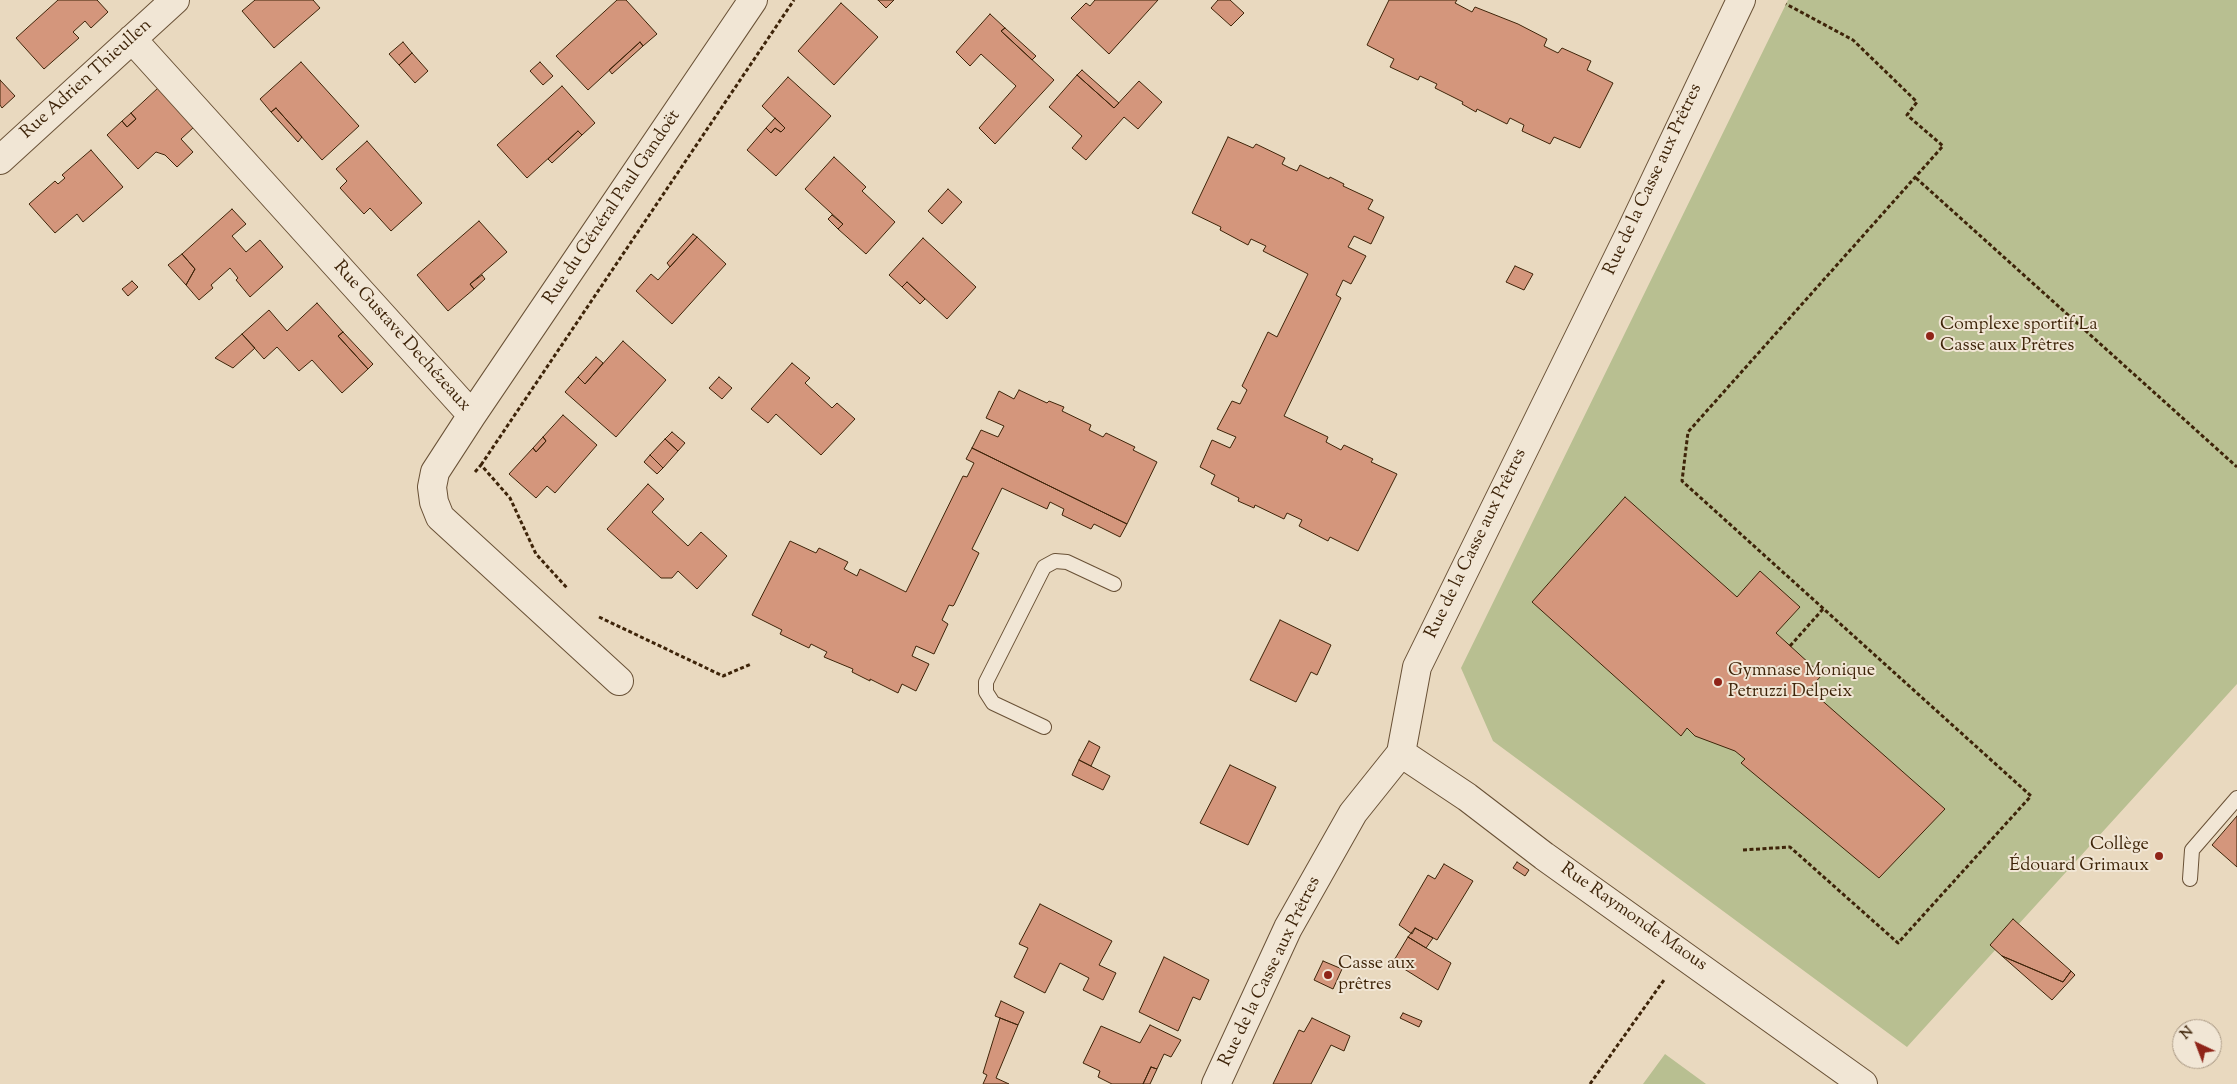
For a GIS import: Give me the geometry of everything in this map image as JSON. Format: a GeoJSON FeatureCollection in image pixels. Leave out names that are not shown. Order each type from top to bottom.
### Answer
{"type":"FeatureCollection","features":[{"type":"Feature","properties":{"kind":"street","name":"Rue Adrien Thieullen"},"geometry":{"type":"LineString","coordinates":[[0,160],[175,0]]}},
{"type":"Feature","properties":{"kind":"street","name":"Rue du Général Paul Gandoët"},"geometry":{"type":"LineString","coordinates":[[472,415],[753,0]]}},
{"type":"Feature","properties":{"kind":"street","name":"Rue de la Casse aux Prêtres"},"geometry":{"type":"LineString","coordinates":[[1216,1084],[1288,928],[1353,813],[1401,753],[1417,667],[1630,233],[1740,0]]}},
{"type":"Feature","properties":{"kind":"street","name":"Rue Gustave Dechézeaux"},"geometry":{"type":"LineString","coordinates":[[132,39],[472,415],[435,472],[432,487]]}},
{"type":"Feature","properties":{"kind":"street"},"geometry":{"type":"LineString","coordinates":[[432,487],[434,502],[440,517],[619,681]]}},
{"type":"Feature","properties":{"kind":"street","name":"Rue Raymonde Maous"},"geometry":{"type":"LineString","coordinates":[[1401,753],[1467,797],[1544,856],[1684,953],[1863,1084]]}},
{"type":"Feature","properties":{"kind":"lane"},"geometry":{"type":"LineString","coordinates":[[1044,727],[992,703],[986,692],[986,682],[1044,566],[1055,561],[1067,562],[1114,584]]}},
{"type":"Feature","properties":{"kind":"lane"},"geometry":{"type":"LineString","coordinates":[[2190,879],[2192,850],[2237,798]]}},
{"type":"Feature","properties":{"kind":"path"},"geometry":{"type":"LineString","coordinates":[[432,487],[466,484],[481,465],[794,0]]}},
{"type":"Feature","properties":{"kind":"path"},"geometry":{"type":"LineString","coordinates":[[1743,850],[1790,847],[1898,943],[2031,796],[1682,481],[1688,432],[1943,146],[1908,115],[1917,102],[1853,40],[1786,4]]}},
{"type":"Feature","properties":{"kind":"path"},"geometry":{"type":"LineString","coordinates":[[1916,178],[2237,467]]}},
{"type":"Feature","properties":{"kind":"path"},"geometry":{"type":"LineString","coordinates":[[481,465],[510,498],[536,554],[570,590]]}},
{"type":"Feature","properties":{"kind":"path"},"geometry":{"type":"LineString","coordinates":[[1790,646],[1824,609]]}},
{"type":"Feature","properties":{"kind":"path"},"geometry":{"type":"LineString","coordinates":[[597,616],[611,625],[723,676],[752,664]]}},
{"type":"Feature","properties":{"kind":"path"},"geometry":{"type":"LineString","coordinates":[[1590,1084],[1684,953]]}},
{"type":"Feature","properties":{"kind":"green space","name":"Complexe sportif La Casse aux Prêtres"},"geometry":{"type":"Polygon","coordinates":[[[1788,0],[2237,0],[2237,684],[1907,1047],[1493,741],[1461,668],[1788,0]]]}},
{"type":"Feature","properties":{"kind":"green space"},"geometry":{"type":"Polygon","coordinates":[[[1665,1054],[1706,1084],[1643,1084],[1665,1054]]]}},
{"type":"Feature","properties":{"kind":"building"},"geometry":{"type":"Polygon","coordinates":[[[58,0],[97,0],[108,12],[91,28],[85,21],[73,32],[79,38],[44,69],[16,38],[58,0]]]}},
{"type":"Feature","properties":{"kind":"building"},"geometry":{"type":"Polygon","coordinates":[[[255,0],[313,0],[320,8],[274,48],[242,11],[255,0]]]}},
{"type":"Feature","properties":{"kind":"building"},"geometry":{"type":"Polygon","coordinates":[[[617,0],[626,0],[657,34],[643,46],[640,42],[588,90],[556,56],[617,0]]]}},
{"type":"Feature","properties":{"kind":"building"},"geometry":{"type":"Polygon","coordinates":[[[878,0],[894,0],[886,8],[878,0]]]}},
{"type":"Feature","properties":{"kind":"building"},"geometry":{"type":"Polygon","coordinates":[[[1095,0],[1158,0],[1109,54],[1071,18],[1086,3],[1090,6],[1095,0]]]}},
{"type":"Feature","properties":{"kind":"building"},"geometry":{"type":"Polygon","coordinates":[[[1218,0],[1230,0],[1244,13],[1231,26],[1211,8],[1218,0]]]}},
{"type":"Feature","properties":{"kind":"building"},"geometry":{"type":"Polygon","coordinates":[[[1389,0],[1457,0],[1455,3],[1472,12],[1475,7],[1518,24],[1547,39],[1544,46],[1558,53],[1562,48],[1591,61],[1587,70],[1613,83],[1580,148],[1554,137],[1550,144],[1522,131],[1524,125],[1510,118],[1507,124],[1477,109],[1476,112],[1462,104],[1463,102],[1435,88],[1437,84],[1420,76],[1418,80],[1390,67],[1394,59],[1367,45],[1389,0]]]}},
{"type":"Feature","properties":{"kind":"building"},"geometry":{"type":"Polygon","coordinates":[[[841,3],[878,37],[834,85],[798,51],[841,3]]]}},
{"type":"Feature","properties":{"kind":"building"},"geometry":{"type":"Polygon","coordinates":[[[990,14],[1005,28],[1001,31],[1054,80],[995,144],[979,128],[1016,86],[981,54],[970,66],[956,52],[990,14]]]}},
{"type":"Feature","properties":{"kind":"building"},"geometry":{"type":"Polygon","coordinates":[[[1005,28],[1036,56],[1032,60],[1001,31],[1005,28]]]}},
{"type":"Feature","properties":{"kind":"building"},"geometry":{"type":"Polygon","coordinates":[[[403,42],[412,53],[399,65],[389,54],[403,42]]]}},
{"type":"Feature","properties":{"kind":"building"},"geometry":{"type":"Polygon","coordinates":[[[640,42],[643,46],[612,74],[609,70],[640,42]]]}},
{"type":"Feature","properties":{"kind":"building"},"geometry":{"type":"Polygon","coordinates":[[[412,53],[428,71],[415,83],[399,65],[412,53]]]}},
{"type":"Feature","properties":{"kind":"building"},"geometry":{"type":"Polygon","coordinates":[[[301,62],[359,126],[322,160],[276,108],[271,112],[260,99],[301,62]]]}},
{"type":"Feature","properties":{"kind":"building"},"geometry":{"type":"Polygon","coordinates":[[[540,62],[553,76],[543,85],[530,71],[540,62]]]}},
{"type":"Feature","properties":{"kind":"building"},"geometry":{"type":"Polygon","coordinates":[[[1082,70],[1119,103],[1114,108],[1077,75],[1082,70]]]}},
{"type":"Feature","properties":{"kind":"building"},"geometry":{"type":"Polygon","coordinates":[[[1077,75],[1114,108],[1139,81],[1162,102],[1138,129],[1124,117],[1086,160],[1072,148],[1082,136],[1049,107],[1077,75]]]}},
{"type":"Feature","properties":{"kind":"building"},"geometry":{"type":"Polygon","coordinates":[[[788,77],[831,116],[776,176],[747,150],[766,128],[771,133],[775,128],[781,132],[785,128],[762,106],[788,77]]]}},
{"type":"Feature","properties":{"kind":"building"},"geometry":{"type":"Polygon","coordinates":[[[0,80],[15,96],[2,108],[0,105],[0,80]]]}},
{"type":"Feature","properties":{"kind":"building"},"geometry":{"type":"Polygon","coordinates":[[[562,86],[595,123],[582,135],[578,131],[527,178],[497,145],[562,86]]]}},
{"type":"Feature","properties":{"kind":"building"},"geometry":{"type":"Polygon","coordinates":[[[158,88],[194,127],[181,139],[193,152],[177,167],[165,155],[156,152],[138,169],[107,135],[122,121],[127,127],[136,119],[131,113],[158,88]]]}},
{"type":"Feature","properties":{"kind":"building"},"geometry":{"type":"Polygon","coordinates":[[[276,108],[302,137],[298,142],[271,112],[276,108]]]}},
{"type":"Feature","properties":{"kind":"building"},"geometry":{"type":"Polygon","coordinates":[[[131,113],[136,119],[127,127],[122,121],[131,113]]]}},
{"type":"Feature","properties":{"kind":"building"},"geometry":{"type":"Polygon","coordinates":[[[775,118],[785,128],[781,132],[775,128],[771,133],[766,128],[775,118]]]}},
{"type":"Feature","properties":{"kind":"building"},"geometry":{"type":"Polygon","coordinates":[[[578,131],[582,135],[552,163],[548,159],[578,131]]]}},
{"type":"Feature","properties":{"kind":"building"},"geometry":{"type":"Polygon","coordinates":[[[1228,137],[1253,148],[1256,144],[1285,158],[1282,164],[1297,171],[1300,165],[1344,184],[1343,186],[1373,200],[1368,209],[1384,217],[1371,244],[1354,236],[1348,247],[1366,256],[1351,284],[1343,280],[1336,295],[1341,298],[1284,416],[1328,437],[1326,442],[1341,450],[1344,445],[1373,459],[1371,462],[1397,474],[1358,551],[1330,537],[1328,541],[1299,526],[1302,520],[1287,513],[1284,519],[1255,505],[1254,508],[1238,501],[1239,498],[1211,484],[1215,475],[1200,467],[1212,440],[1230,448],[1236,437],[1217,429],[1232,401],[1240,404],[1247,390],[1242,386],[1268,332],[1277,337],[1308,274],[1263,251],[1266,246],[1251,239],[1248,245],[1220,230],[1221,227],[1192,213],[1228,137]]]}},
{"type":"Feature","properties":{"kind":"building"},"geometry":{"type":"Polygon","coordinates":[[[367,141],[422,203],[391,231],[370,208],[364,214],[340,188],[347,181],[336,169],[367,141]]]}},
{"type":"Feature","properties":{"kind":"building"},"geometry":{"type":"Polygon","coordinates":[[[91,150],[123,187],[83,222],[77,214],[55,233],[29,204],[55,181],[58,184],[65,178],[62,175],[91,150]]]}},
{"type":"Feature","properties":{"kind":"building"},"geometry":{"type":"Polygon","coordinates":[[[834,157],[866,187],[862,191],[895,222],[866,254],[838,229],[843,224],[805,189],[834,157]]]}},
{"type":"Feature","properties":{"kind":"building"},"geometry":{"type":"Polygon","coordinates":[[[948,189],[962,202],[942,224],[928,211],[948,189]]]}},
{"type":"Feature","properties":{"kind":"building"},"geometry":{"type":"Polygon","coordinates":[[[232,209],[246,224],[232,236],[246,252],[260,240],[283,267],[250,297],[236,280],[238,278],[230,268],[211,285],[213,288],[199,300],[186,285],[195,269],[182,254],[232,209]]]}},
{"type":"Feature","properties":{"kind":"building"},"geometry":{"type":"Polygon","coordinates":[[[832,215],[843,224],[838,229],[828,219],[832,215]]]}},
{"type":"Feature","properties":{"kind":"building"},"geometry":{"type":"Polygon","coordinates":[[[479,221],[507,252],[470,284],[474,289],[448,311],[417,275],[479,221]]]}},
{"type":"Feature","properties":{"kind":"building"},"geometry":{"type":"Polygon","coordinates":[[[693,234],[697,237],[670,267],[667,263],[693,234]]]}},
{"type":"Feature","properties":{"kind":"building"},"geometry":{"type":"Polygon","coordinates":[[[697,237],[726,264],[672,324],[636,291],[651,274],[658,280],[697,237]]]}},
{"type":"Feature","properties":{"kind":"building"},"geometry":{"type":"Polygon","coordinates":[[[923,238],[976,287],[947,319],[907,282],[902,287],[889,275],[923,238]]]}},
{"type":"Feature","properties":{"kind":"building"},"geometry":{"type":"Polygon","coordinates":[[[182,254],[195,269],[186,285],[168,265],[182,254]]]}},
{"type":"Feature","properties":{"kind":"building"},"geometry":{"type":"Polygon","coordinates":[[[1515,266],[1533,274],[1524,290],[1506,282],[1515,266]]]}},
{"type":"Feature","properties":{"kind":"building"},"geometry":{"type":"Polygon","coordinates":[[[482,275],[485,279],[474,289],[470,284],[482,275]]]}},
{"type":"Feature","properties":{"kind":"building"},"geometry":{"type":"Polygon","coordinates":[[[132,281],[138,287],[128,296],[122,289],[132,281]]]}},
{"type":"Feature","properties":{"kind":"building"},"geometry":{"type":"Polygon","coordinates":[[[907,282],[925,299],[920,304],[902,287],[907,282]]]}},
{"type":"Feature","properties":{"kind":"building"},"geometry":{"type":"Polygon","coordinates":[[[317,303],[343,332],[338,336],[368,369],[342,393],[312,360],[299,371],[277,347],[264,359],[242,334],[269,310],[287,331],[317,303]]]}},
{"type":"Feature","properties":{"kind":"building"},"geometry":{"type":"Polygon","coordinates":[[[343,332],[373,364],[368,369],[338,336],[343,332]]]}},
{"type":"Feature","properties":{"kind":"building"},"geometry":{"type":"Polygon","coordinates":[[[242,334],[255,348],[233,368],[215,358],[242,334]]]}},
{"type":"Feature","properties":{"kind":"building"},"geometry":{"type":"Polygon","coordinates":[[[623,341],[666,380],[616,437],[565,392],[578,377],[585,384],[623,341]]]}},
{"type":"Feature","properties":{"kind":"building"},"geometry":{"type":"Polygon","coordinates":[[[596,357],[603,363],[585,384],[578,377],[596,357]]]}},
{"type":"Feature","properties":{"kind":"building"},"geometry":{"type":"Polygon","coordinates":[[[792,363],[810,378],[805,383],[832,408],[837,403],[855,419],[821,455],[776,414],[768,423],[751,409],[792,363]]]}},
{"type":"Feature","properties":{"kind":"building"},"geometry":{"type":"Polygon","coordinates":[[[719,377],[732,388],[722,399],[709,388],[719,377]]]}},
{"type":"Feature","properties":{"kind":"building"},"geometry":{"type":"Polygon","coordinates":[[[1019,390],[1047,403],[1049,401],[1064,407],[1062,411],[1091,425],[1089,430],[1103,437],[1106,433],[1135,447],[1133,450],[1157,462],[1127,524],[972,448],[981,430],[998,437],[1004,426],[986,418],[999,391],[1014,399],[1019,390]]]}},
{"type":"Feature","properties":{"kind":"building"},"geometry":{"type":"Polygon","coordinates":[[[563,415],[597,445],[555,493],[547,486],[536,498],[509,474],[533,448],[536,452],[546,441],[543,437],[563,415]]]}},
{"type":"Feature","properties":{"kind":"building"},"geometry":{"type":"Polygon","coordinates":[[[672,432],[685,443],[678,451],[665,439],[672,432]]]}},
{"type":"Feature","properties":{"kind":"building"},"geometry":{"type":"Polygon","coordinates":[[[543,437],[546,441],[536,452],[533,448],[543,437]]]}},
{"type":"Feature","properties":{"kind":"building"},"geometry":{"type":"Polygon","coordinates":[[[665,439],[678,451],[663,468],[650,455],[665,439]]]}},
{"type":"Feature","properties":{"kind":"building"},"geometry":{"type":"Polygon","coordinates":[[[972,448],[1127,524],[1120,537],[1094,524],[1091,529],[1062,515],[1064,509],[1050,502],[1047,509],[1002,488],[972,549],[979,553],[954,605],[949,605],[942,620],[948,624],[934,654],[916,646],[912,656],[929,664],[916,691],[902,684],[898,693],[870,679],[870,681],[852,672],[853,669],[824,657],[827,652],[811,644],[809,648],[780,634],[782,630],[752,615],[790,541],[816,553],[819,548],[848,562],[844,569],[857,576],[860,569],[906,592],[963,476],[967,477],[974,463],[966,459],[972,448]]]}},
{"type":"Feature","properties":{"kind":"building"},"geometry":{"type":"Polygon","coordinates":[[[650,455],[663,468],[657,474],[644,462],[650,455]]]}},
{"type":"Feature","properties":{"kind":"building"},"geometry":{"type":"Polygon","coordinates":[[[648,484],[664,499],[652,512],[688,546],[701,532],[727,556],[697,589],[678,571],[672,578],[661,578],[607,529],[648,484]]]}},
{"type":"Feature","properties":{"kind":"building","name":"Gymnase Monique Petruzzi Delpeix"},"geometry":{"type":"Polygon","coordinates":[[[1625,497],[1737,597],[1760,571],[1800,607],[1776,633],[1822,675],[1809,689],[1945,809],[1879,878],[1741,763],[1745,759],[1735,751],[1695,736],[1687,728],[1681,736],[1532,602],[1625,497]]]}},
{"type":"Feature","properties":{"kind":"building"},"geometry":{"type":"Polygon","coordinates":[[[1280,620],[1331,645],[1317,675],[1311,672],[1296,702],[1250,680],[1280,620]]]}},
{"type":"Feature","properties":{"kind":"building"},"geometry":{"type":"Polygon","coordinates":[[[1089,741],[1100,747],[1091,766],[1079,760],[1089,741]]]}},
{"type":"Feature","properties":{"kind":"building"},"geometry":{"type":"Polygon","coordinates":[[[1079,760],[1110,776],[1103,790],[1072,775],[1079,760]]]}},
{"type":"Feature","properties":{"kind":"building"},"geometry":{"type":"Polygon","coordinates":[[[1230,765],[1276,787],[1248,845],[1200,823],[1230,765]]]}},
{"type":"Feature","properties":{"kind":"building"},"geometry":{"type":"Polygon","coordinates":[[[2237,816],[2237,867],[2212,845],[2237,816]]]}},
{"type":"Feature","properties":{"kind":"building"},"geometry":{"type":"Polygon","coordinates":[[[1517,862],[1529,870],[1525,876],[1513,868],[1517,862]]]}},
{"type":"Feature","properties":{"kind":"building"},"geometry":{"type":"Polygon","coordinates":[[[1444,864],[1473,881],[1437,940],[1415,928],[1412,934],[1399,925],[1428,875],[1435,879],[1444,864]]]}},
{"type":"Feature","properties":{"kind":"building"},"geometry":{"type":"Polygon","coordinates":[[[1040,904],[1112,941],[1099,965],[1116,973],[1103,1000],[1083,990],[1089,978],[1060,963],[1045,993],[1014,977],[1028,948],[1019,944],[1040,904]]]}},
{"type":"Feature","properties":{"kind":"building"},"geometry":{"type":"Polygon","coordinates":[[[2013,919],[2071,971],[2063,982],[2002,956],[1990,945],[2013,919]]]}},
{"type":"Feature","properties":{"kind":"building"},"geometry":{"type":"Polygon","coordinates":[[[1415,928],[1433,938],[1426,948],[1408,937],[1415,928]]]}},
{"type":"Feature","properties":{"kind":"building"},"geometry":{"type":"Polygon","coordinates":[[[1408,937],[1451,963],[1438,990],[1393,962],[1408,937]]]}},
{"type":"Feature","properties":{"kind":"building"},"geometry":{"type":"Polygon","coordinates":[[[2002,956],[2063,982],[2071,971],[2075,975],[2052,1000],[2002,956]]]}},
{"type":"Feature","properties":{"kind":"building"},"geometry":{"type":"Polygon","coordinates":[[[1164,957],[1209,980],[1200,1000],[1193,997],[1178,1031],[1139,1012],[1164,957]]]}},
{"type":"Feature","properties":{"kind":"building","name":"Casse aux prêtres"},"geometry":{"type":"Polygon","coordinates":[[[1323,961],[1342,969],[1333,989],[1314,980],[1323,961]]]}},
{"type":"Feature","properties":{"kind":"building"},"geometry":{"type":"Polygon","coordinates":[[[1001,1001],[1024,1012],[1018,1025],[995,1016],[1001,1001]]]}},
{"type":"Feature","properties":{"kind":"building"},"geometry":{"type":"Polygon","coordinates":[[[1403,1013],[1422,1021],[1419,1027],[1400,1018],[1403,1013]]]}},
{"type":"Feature","properties":{"kind":"building"},"geometry":{"type":"Polygon","coordinates":[[[1000,1018],[1018,1025],[996,1078],[1009,1084],[983,1084],[987,1075],[983,1073],[1000,1018]]]}},
{"type":"Feature","properties":{"kind":"building"},"geometry":{"type":"Polygon","coordinates":[[[1312,1018],[1350,1036],[1344,1051],[1331,1045],[1311,1084],[1273,1084],[1299,1030],[1304,1032],[1312,1018]]]}},
{"type":"Feature","properties":{"kind":"building"},"geometry":{"type":"Polygon","coordinates":[[[1150,1025],[1181,1040],[1171,1057],[1164,1054],[1157,1069],[1151,1067],[1143,1084],[1112,1084],[1098,1077],[1100,1071],[1083,1063],[1101,1026],[1140,1043],[1150,1025]]]}},
{"type":"Feature","properties":{"kind":"building"},"geometry":{"type":"Polygon","coordinates":[[[1151,1067],[1157,1069],[1150,1084],[1143,1084],[1151,1067]]]}},
{"type":"Feature","properties":{"kind":"place","name":"Complexe sportif La Casse aux Prêtres"},"geometry":{"type":"Point","coordinates":[1930,336]}},
{"type":"Feature","properties":{"kind":"place","name":"Gymnase Monique Petruzzi Delpeix"},"geometry":{"type":"Point","coordinates":[1718,682]}},
{"type":"Feature","properties":{"kind":"place","name":"Collège Édouard Grimaux"},"geometry":{"type":"Point","coordinates":[2159,856]}},
{"type":"Feature","properties":{"kind":"place","name":"Casse aux prêtres"},"geometry":{"type":"Point","coordinates":[1328,975]}}]}
